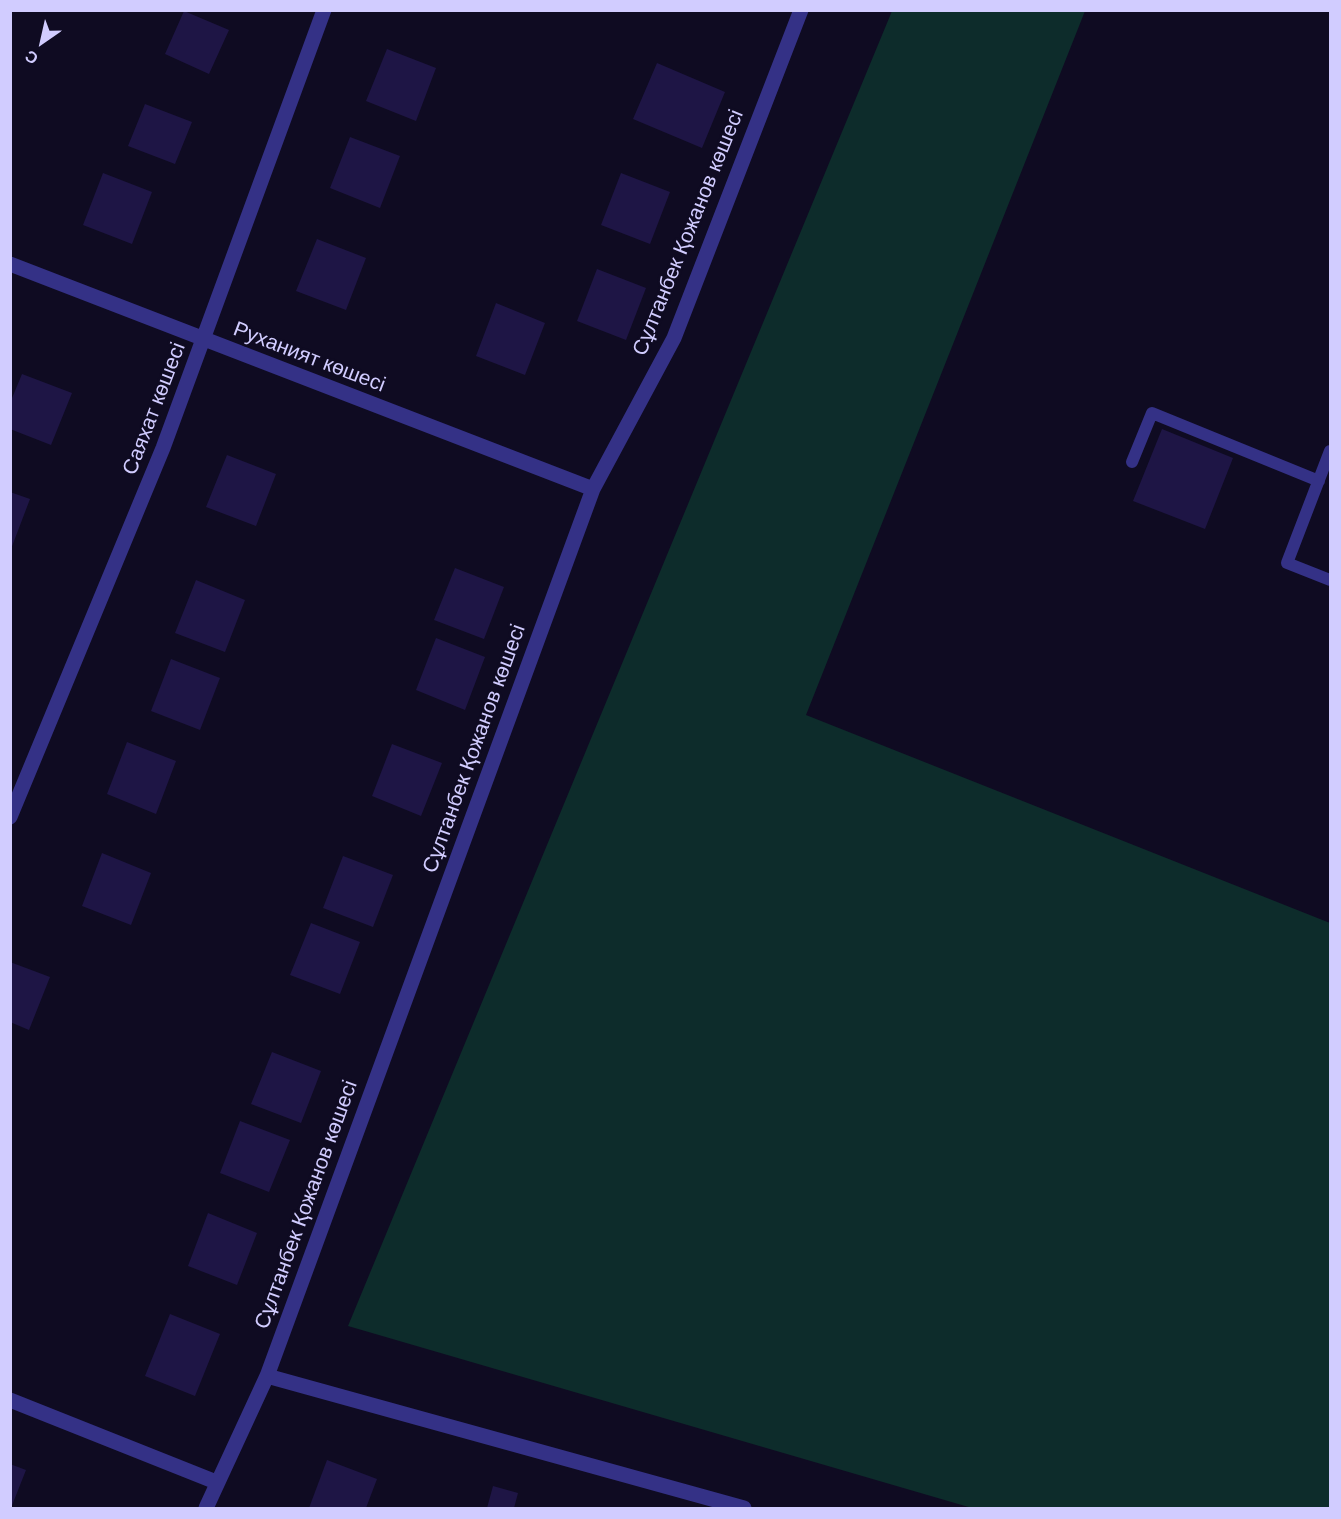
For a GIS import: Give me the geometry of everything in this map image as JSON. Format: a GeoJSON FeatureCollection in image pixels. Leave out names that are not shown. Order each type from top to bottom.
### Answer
{"type":"FeatureCollection","features":[{"type":"Feature","properties":{"kind":"street","name":"Саяхат көшесі"},"geometry":{"type":"LineString","coordinates":[[10,817],[163,448],[205,340],[324,10]]}},
{"type":"Feature","properties":{"kind":"street","name":"Сұлтанбек Қожанов көшесі"},"geometry":{"type":"LineString","coordinates":[[206,1509],[216,1482],[267,1376],[593,489],[674,338],[801,10]]}},
{"type":"Feature","properties":{"kind":"street","name":"Руханият көшесі"},"geometry":{"type":"LineString","coordinates":[[10,264],[593,489]]}},
{"type":"Feature","properties":{"kind":"street"},"geometry":{"type":"LineString","coordinates":[[267,1376],[744,1509]]}},
{"type":"Feature","properties":{"kind":"street"},"geometry":{"type":"LineString","coordinates":[[10,1400],[216,1482]]}},
{"type":"Feature","properties":{"kind":"lane"},"geometry":{"type":"LineString","coordinates":[[1132,462],[1152,413],[1319,481]]}},
{"type":"Feature","properties":{"kind":"lane"},"geometry":{"type":"LineString","coordinates":[[1330,451],[1287,563],[1330,580]]}},
{"type":"Feature","properties":{"kind":"green space"},"geometry":{"type":"Polygon","coordinates":[[[892,11],[1085,11],[806,715],[1330,923],[1330,1508],[972,1508],[348,1326],[892,11]]]}},
{"type":"Feature","properties":{"kind":"building"},"geometry":{"type":"Polygon","coordinates":[[[184,11],[229,30],[209,74],[165,54],[184,11]]]}},
{"type":"Feature","properties":{"kind":"building"},"geometry":{"type":"Polygon","coordinates":[[[387,49],[436,68],[416,121],[366,101],[387,49]]]}},
{"type":"Feature","properties":{"kind":"building"},"geometry":{"type":"Polygon","coordinates":[[[657,63],[725,92],[702,148],[633,119],[657,63]]]}},
{"type":"Feature","properties":{"kind":"building"},"geometry":{"type":"Polygon","coordinates":[[[145,104],[192,122],[175,164],[128,146],[145,104]]]}},
{"type":"Feature","properties":{"kind":"building"},"geometry":{"type":"Polygon","coordinates":[[[350,137],[400,156],[380,208],[330,188],[350,137]]]}},
{"type":"Feature","properties":{"kind":"building"},"geometry":{"type":"Polygon","coordinates":[[[103,173],[152,192],[132,244],[83,225],[103,173]]]}},
{"type":"Feature","properties":{"kind":"building"},"geometry":{"type":"Polygon","coordinates":[[[621,173],[670,192],[650,244],[601,225],[621,173]]]}},
{"type":"Feature","properties":{"kind":"building"},"geometry":{"type":"Polygon","coordinates":[[[317,239],[366,258],[346,310],[296,291],[317,239]]]}},
{"type":"Feature","properties":{"kind":"building"},"geometry":{"type":"Polygon","coordinates":[[[597,269],[646,288],[626,340],[577,321],[597,269]]]}},
{"type":"Feature","properties":{"kind":"building"},"geometry":{"type":"Polygon","coordinates":[[[496,303],[545,323],[525,375],[476,356],[496,303]]]}},
{"type":"Feature","properties":{"kind":"building"},"geometry":{"type":"Polygon","coordinates":[[[22,374],[72,393],[51,445],[10,429],[10,403],[22,374]]]}},
{"type":"Feature","properties":{"kind":"building"},"geometry":{"type":"Polygon","coordinates":[[[1162,429],[1233,458],[1205,529],[1133,501],[1162,429]]]}},
{"type":"Feature","properties":{"kind":"building"},"geometry":{"type":"Polygon","coordinates":[[[227,455],[276,474],[256,526],[206,507],[227,455]]]}},
{"type":"Feature","properties":{"kind":"building"},"geometry":{"type":"Polygon","coordinates":[[[10,492],[30,499],[11,549],[10,549],[10,492]]]}},
{"type":"Feature","properties":{"kind":"building"},"geometry":{"type":"Polygon","coordinates":[[[455,568],[504,587],[484,639],[434,620],[455,568]]]}},
{"type":"Feature","properties":{"kind":"building"},"geometry":{"type":"Polygon","coordinates":[[[196,580],[245,600],[225,652],[175,633],[196,580]]]}},
{"type":"Feature","properties":{"kind":"building"},"geometry":{"type":"Polygon","coordinates":[[[436,638],[485,657],[465,710],[416,690],[436,638]]]}},
{"type":"Feature","properties":{"kind":"building"},"geometry":{"type":"Polygon","coordinates":[[[171,659],[220,678],[200,730],[151,711],[171,659]]]}},
{"type":"Feature","properties":{"kind":"building"},"geometry":{"type":"Polygon","coordinates":[[[127,742],[176,761],[156,814],[107,794],[127,742]]]}},
{"type":"Feature","properties":{"kind":"building"},"geometry":{"type":"Polygon","coordinates":[[[392,744],[442,763],[421,816],[372,796],[392,744]]]}},
{"type":"Feature","properties":{"kind":"building"},"geometry":{"type":"Polygon","coordinates":[[[102,853],[151,873],[131,925],[82,906],[102,853]]]}},
{"type":"Feature","properties":{"kind":"building"},"geometry":{"type":"Polygon","coordinates":[[[343,856],[393,875],[373,927],[323,908],[343,856]]]}},
{"type":"Feature","properties":{"kind":"building"},"geometry":{"type":"Polygon","coordinates":[[[311,923],[360,942],[340,994],[290,975],[311,923]]]}},
{"type":"Feature","properties":{"kind":"building"},"geometry":{"type":"Polygon","coordinates":[[[10,962],[50,977],[29,1030],[10,1022],[10,962]]]}},
{"type":"Feature","properties":{"kind":"building"},"geometry":{"type":"Polygon","coordinates":[[[272,1052],[321,1071],[301,1123],[251,1104],[272,1052]]]}},
{"type":"Feature","properties":{"kind":"building"},"geometry":{"type":"Polygon","coordinates":[[[240,1121],[290,1140],[269,1192],[220,1173],[240,1121]]]}},
{"type":"Feature","properties":{"kind":"building"},"geometry":{"type":"Polygon","coordinates":[[[208,1213],[257,1233],[237,1285],[188,1266],[208,1213]]]}},
{"type":"Feature","properties":{"kind":"building"},"geometry":{"type":"Polygon","coordinates":[[[170,1314],[220,1334],[195,1396],[145,1376],[170,1314]]]}},
{"type":"Feature","properties":{"kind":"building"},"geometry":{"type":"Polygon","coordinates":[[[327,1460],[377,1479],[366,1508],[309,1508],[327,1460]]]}},
{"type":"Feature","properties":{"kind":"building"},"geometry":{"type":"Polygon","coordinates":[[[10,1464],[26,1470],[11,1508],[10,1508],[10,1464]]]}},
{"type":"Feature","properties":{"kind":"building"},"geometry":{"type":"Polygon","coordinates":[[[493,1486],[518,1493],[514,1508],[487,1508],[493,1486]]]}}]}
